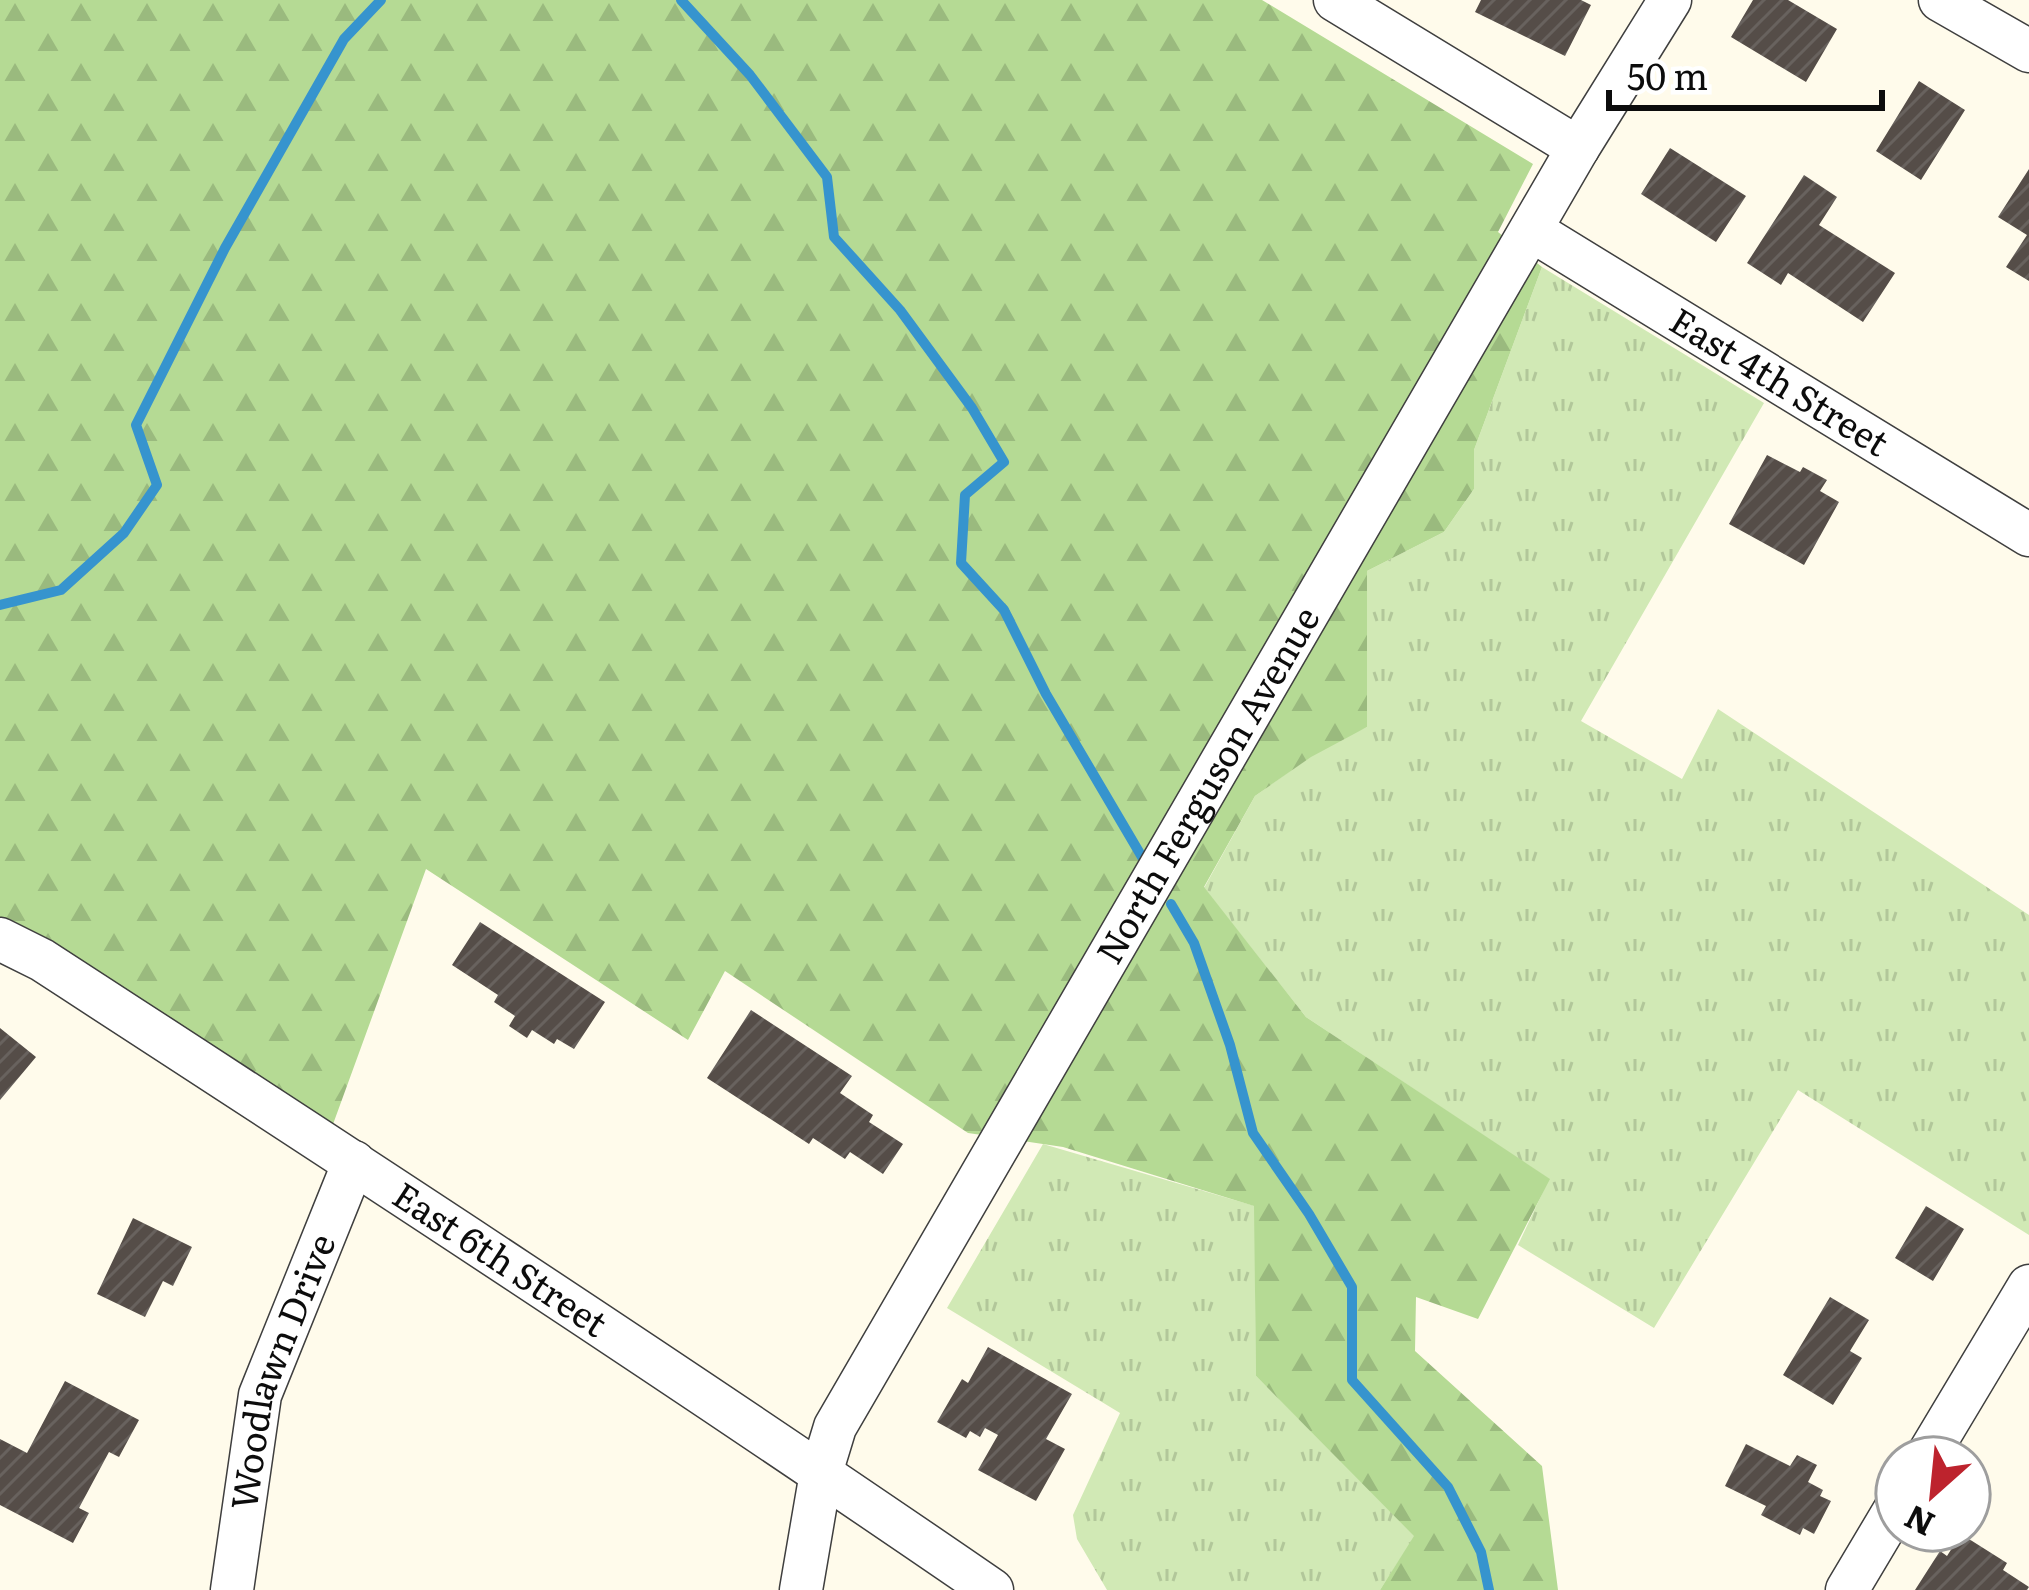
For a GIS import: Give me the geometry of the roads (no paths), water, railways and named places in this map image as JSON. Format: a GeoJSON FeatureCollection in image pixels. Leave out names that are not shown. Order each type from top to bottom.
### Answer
{"type":"FeatureCollection","features":[{"type":"Feature","properties":{"kind":"street"},"geometry":{"type":"LineString","coordinates":[[1335,0],[1578,148]]}},
{"type":"Feature","properties":{"kind":"street","name":"North Ferguson Avenue"},"geometry":{"type":"LineString","coordinates":[[801,1590],[821,1473],[835,1427],[1578,148],[1670,0]]}},
{"type":"Feature","properties":{"kind":"street"},"geometry":{"type":"LineString","coordinates":[[1940,0],[2029,51]]}},
{"type":"Feature","properties":{"kind":"street","name":"East 4th Street"},"geometry":{"type":"LineString","coordinates":[[1531,230],[2029,535]]}},
{"type":"Feature","properties":{"kind":"street","name":"East 6th Street"},"geometry":{"type":"LineString","coordinates":[[0,939],[42,960],[354,1162],[992,1590]]}},
{"type":"Feature","properties":{"kind":"street","name":"Woodlawn Drive"},"geometry":{"type":"LineString","coordinates":[[232,1590],[260,1394],[354,1162]]}},
{"type":"Feature","properties":{"kind":"street"},"geometry":{"type":"LineString","coordinates":[[1940,1434],[2029,1286]]}},
{"type":"Feature","properties":{"kind":"street"},"geometry":{"type":"LineString","coordinates":[[1847,1590],[1873,1546]]}},
{"type":"Feature","properties":{"kind":"waterway"},"geometry":{"type":"LineString","coordinates":[[0,605],[61,590],[124,533],[157,485],[136,425],[225,248],[344,39],[381,0]]}},
{"type":"Feature","properties":{"kind":"waterway"},"geometry":{"type":"LineString","coordinates":[[681,0],[750,75],[827,177],[834,237],[900,310],[972,408],[1004,462],[965,495],[961,563],[1004,610],[1046,694],[1142,857]]}},
{"type":"Feature","properties":{"kind":"waterway"},"geometry":{"type":"LineString","coordinates":[[1171,904],[1194,943],[1230,1045],[1253,1133],[1352,1287],[1352,1380],[1448,1487],[1481,1552],[1489,1590]]}}]}
